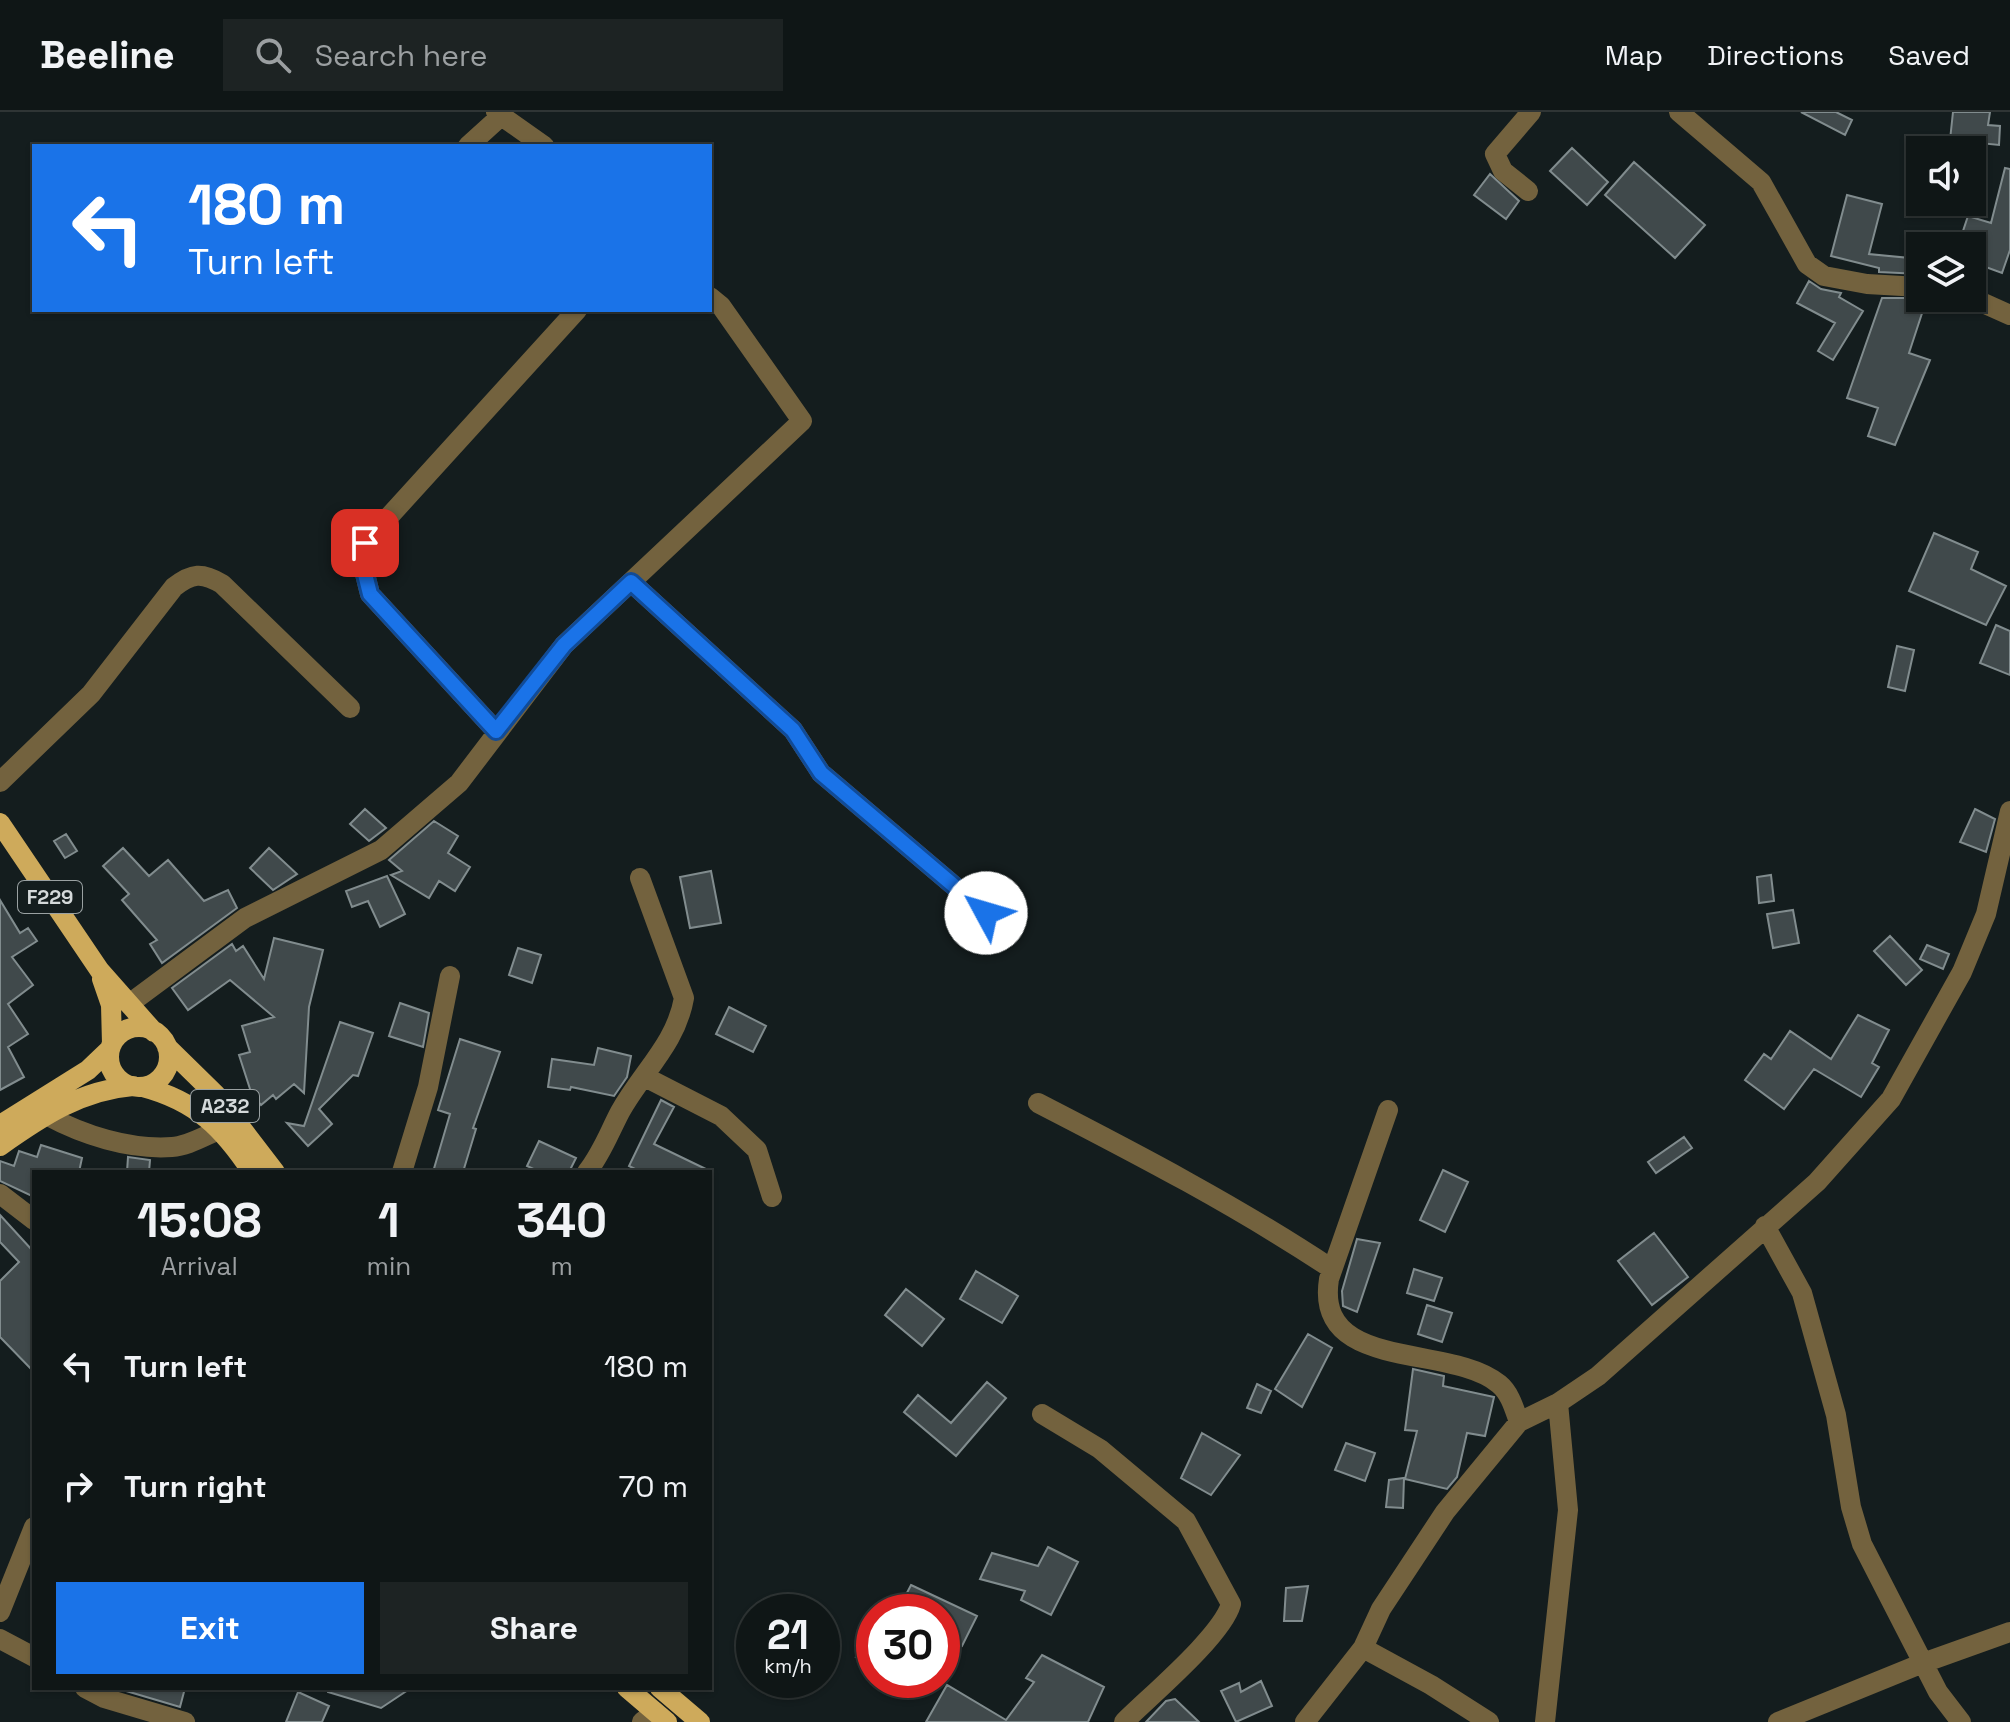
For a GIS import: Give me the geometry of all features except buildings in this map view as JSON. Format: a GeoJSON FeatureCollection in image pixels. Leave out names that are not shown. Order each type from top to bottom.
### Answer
{"type":"FeatureCollection","features":[{"type":"Feature","properties":{"kind":"main road","name":"F229"},"geometry":{"type":"LineString","coordinates":[[0,823],[100,971],[160,1039]]}},
{"type":"Feature","properties":{"kind":"main road","name":"F229"},"geometry":{"type":"LineString","coordinates":[[100,971],[111,1005],[111,1046]]}},
{"type":"Feature","properties":{"kind":"main road"},"geometry":{"type":"LineString","coordinates":[[0,1125],[88,1070],[111,1046],[126,1031],[135,1028],[160,1039],[167,1067],[161,1077],[138,1087],[113,1073],[111,1046]]}},
{"type":"Feature","properties":{"kind":"main road","name":"A232"},"geometry":{"type":"LineString","coordinates":[[160,1039],[216,1095],[273,1170]]}},
{"type":"Feature","properties":{"kind":"main road","name":"A232"},"geometry":{"type":"LineString","coordinates":[[0,1146],[46,1115],[100,1091],[138,1087],[185,1100],[219,1130],[250,1170]]}},
{"type":"Feature","properties":{"kind":"main road"},"geometry":{"type":"LineString","coordinates":[[629,1690],[655,1719]]}},
{"type":"Feature","properties":{"kind":"main road"},"geometry":{"type":"LineString","coordinates":[[662,1690],[700,1722]]}},
{"type":"Feature","properties":{"kind":"street"},"geometry":{"type":"LineString","coordinates":[[1528,191],[1503,171],[1495,154],[1531,112]]}},
{"type":"Feature","properties":{"kind":"street"},"geometry":{"type":"LineString","coordinates":[[1679,112],[1761,182],[1807,264],[1824,276],[1867,284],[1906,286]]}},
{"type":"Feature","properties":{"kind":"street"},"geometry":{"type":"LineString","coordinates":[[470,144],[498,114],[541,144]]}},
{"type":"Feature","properties":{"kind":"street"},"geometry":{"type":"LineString","coordinates":[[129,1004],[245,918],[381,850],[459,783],[564,645],[802,421],[721,306],[712,299]]}},
{"type":"Feature","properties":{"kind":"street"},"geometry":{"type":"LineString","coordinates":[[1986,304],[2010,315]]}},
{"type":"Feature","properties":{"kind":"street"},"geometry":{"type":"LineString","coordinates":[[496,731],[370,594],[363,566],[365,543],[575,312]]}},
{"type":"Feature","properties":{"kind":"street"},"geometry":{"type":"LineString","coordinates":[[0,782],[91,694],[174,587],[189,575],[206,575],[222,584],[350,708]]}},
{"type":"Feature","properties":{"kind":"street"},"geometry":{"type":"LineString","coordinates":[[631,582],[787,724],[821,773],[986,913]]}},
{"type":"Feature","properties":{"kind":"street"},"geometry":{"type":"LineString","coordinates":[[1305,1722],[1363,1648],[1381,1609],[1445,1512],[1519,1422],[1558,1403],[1598,1376],[1817,1182],[1891,1099],[1962,972],[2004,871],[2010,811]]}},
{"type":"Feature","properties":{"kind":"street"},"geometry":{"type":"LineString","coordinates":[[589,1170],[602,1153],[621,1110],[645,1077],[681,1016],[684,998],[640,878]]}},
{"type":"Feature","properties":{"kind":"street"},"geometry":{"type":"LineString","coordinates":[[403,1170],[428,1087],[450,976]]}},
{"type":"Feature","properties":{"kind":"street"},"geometry":{"type":"LineString","coordinates":[[645,1077],[721,1116],[757,1150],[772,1197]]}},
{"type":"Feature","properties":{"kind":"street"},"geometry":{"type":"LineString","coordinates":[[1038,1103],[1256,1218],[1332,1269]]}},
{"type":"Feature","properties":{"kind":"street"},"geometry":{"type":"LineString","coordinates":[[1388,1110],[1332,1269],[1325,1300],[1329,1316],[1348,1334],[1376,1349],[1424,1356],[1482,1375],[1499,1384],[1510,1398],[1519,1422]]}},
{"type":"Feature","properties":{"kind":"street"},"geometry":{"type":"LineString","coordinates":[[46,1115],[75,1131],[153,1146],[186,1144],[219,1130]]}},
{"type":"Feature","properties":{"kind":"street"},"geometry":{"type":"LineString","coordinates":[[0,1194],[32,1218]]}},
{"type":"Feature","properties":{"kind":"street"},"geometry":{"type":"LineString","coordinates":[[1765,1226],[1802,1293],[1836,1415],[1851,1507],[1862,1544],[1938,1692],[1961,1722]]}},
{"type":"Feature","properties":{"kind":"street"},"geometry":{"type":"LineString","coordinates":[[1545,1722],[1568,1510],[1558,1403]]}},
{"type":"Feature","properties":{"kind":"street"},"geometry":{"type":"LineString","coordinates":[[1042,1414],[1100,1449],[1186,1521],[1231,1604],[1228,1614],[1195,1653],[1124,1722]]}},
{"type":"Feature","properties":{"kind":"street"},"geometry":{"type":"LineString","coordinates":[[0,1612],[32,1532]]}},
{"type":"Feature","properties":{"kind":"street"},"geometry":{"type":"LineString","coordinates":[[1778,1722],[1923,1663],[2010,1632]]}},
{"type":"Feature","properties":{"kind":"street"},"geometry":{"type":"LineString","coordinates":[[0,1639],[32,1656]]}},
{"type":"Feature","properties":{"kind":"street"},"geometry":{"type":"LineString","coordinates":[[1363,1648],[1431,1685],[1489,1722]]}},
{"type":"Feature","properties":{"kind":"street"},"geometry":{"type":"LineString","coordinates":[[89,1690],[104,1698],[185,1722]]}},
{"type":"Feature","properties":{"kind":"route"},"geometry":{"type":"LineString","coordinates":[[365,543],[363,566],[370,594],[496,731],[564,645],[631,582],[793,730],[821,773],[986,913]]}}]}
